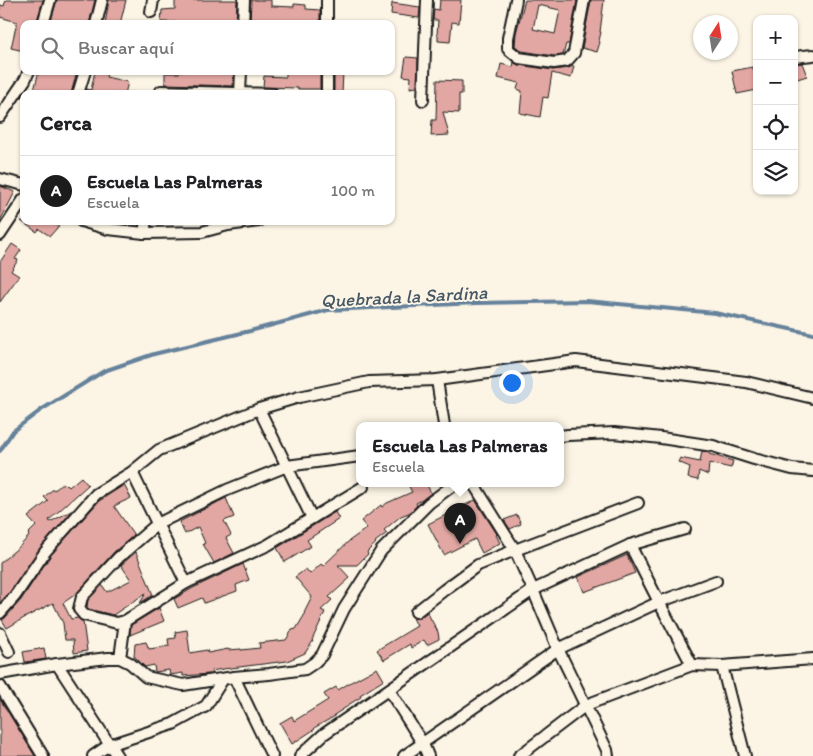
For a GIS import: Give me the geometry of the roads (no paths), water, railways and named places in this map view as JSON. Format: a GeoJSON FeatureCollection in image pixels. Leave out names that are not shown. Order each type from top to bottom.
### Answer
{"type":"FeatureCollection","features":[{"type":"Feature","properties":{"kind":"street"},"geometry":{"type":"LineString","coordinates":[[44,20],[50,0]]}},
{"type":"Feature","properties":{"kind":"street"},"geometry":{"type":"LineString","coordinates":[[97,20],[102,0]]}},
{"type":"Feature","properties":{"kind":"street"},"geometry":{"type":"LineString","coordinates":[[150,12],[153,0]]}},
{"type":"Feature","properties":{"kind":"street"},"geometry":{"type":"LineString","coordinates":[[243,20],[244,0]]}},
{"type":"Feature","properties":{"kind":"street"},"geometry":{"type":"LineString","coordinates":[[327,0],[327,20]]}},
{"type":"Feature","properties":{"kind":"street"},"geometry":{"type":"LineString","coordinates":[[423,100],[427,0]]}},
{"type":"Feature","properties":{"kind":"street"},"geometry":{"type":"LineString","coordinates":[[516,0],[508,38],[508,48],[519,58],[554,64],[566,61],[574,53],[584,0]]}},
{"type":"Feature","properties":{"kind":"street"},"geometry":{"type":"LineString","coordinates":[[798,57],[813,55]]}},
{"type":"Feature","properties":{"kind":"street"},"geometry":{"type":"LineString","coordinates":[[0,118],[27,75]]}},
{"type":"Feature","properties":{"kind":"street"},"geometry":{"type":"LineString","coordinates":[[79,90],[84,75]]}},
{"type":"Feature","properties":{"kind":"street"},"geometry":{"type":"LineString","coordinates":[[240,90],[241,75]]}},
{"type":"Feature","properties":{"kind":"street"},"geometry":{"type":"LineString","coordinates":[[327,75],[327,90]]}},
{"type":"Feature","properties":{"kind":"street"},"geometry":{"type":"LineString","coordinates":[[0,179],[20,184]]}},
{"type":"Feature","properties":{"kind":"street"},"geometry":{"type":"LineString","coordinates":[[0,234],[20,205]]}},
{"type":"Feature","properties":{"kind":"street"},"geometry":{"type":"LineString","coordinates":[[94,225],[108,229],[144,233],[202,232],[223,225]]}},
{"type":"Feature","properties":{"kind":"street"},"geometry":{"type":"LineString","coordinates":[[144,233],[145,225]]}},
{"type":"Feature","properties":{"kind":"street"},"geometry":{"type":"LineString","coordinates":[[0,613],[15,596],[45,552],[96,494],[132,472],[159,450],[259,409],[299,398],[369,382],[438,380],[576,361],[746,382],[813,398]]}},
{"type":"Feature","properties":{"kind":"street"},"geometry":{"type":"LineString","coordinates":[[438,380],[444,422]]}},
{"type":"Feature","properties":{"kind":"street"},"geometry":{"type":"LineString","coordinates":[[259,409],[312,518]]}},
{"type":"Feature","properties":{"kind":"street"},"geometry":{"type":"LineString","coordinates":[[564,436],[614,433],[661,438],[713,446],[792,469],[813,470]]}},
{"type":"Feature","properties":{"kind":"street"},"geometry":{"type":"LineString","coordinates":[[356,457],[287,466],[226,490],[158,524],[119,557],[82,597],[79,609],[84,615],[117,623],[125,621],[186,582],[268,545],[363,487]]}},
{"type":"Feature","properties":{"kind":"street"},"geometry":{"type":"LineString","coordinates":[[132,472],[186,582]]}},
{"type":"Feature","properties":{"kind":"street"},"geometry":{"type":"LineString","coordinates":[[0,674],[57,664],[108,658],[120,658],[130,663],[146,677],[183,685],[304,669],[322,655],[344,609],[381,551],[429,503],[451,487]]}},
{"type":"Feature","properties":{"kind":"street"},"geometry":{"type":"LineString","coordinates":[[476,487],[515,550],[558,650],[586,705],[608,756]]}},
{"type":"Feature","properties":{"kind":"street"},"geometry":{"type":"LineString","coordinates":[[416,612],[478,565],[638,503]]}},
{"type":"Feature","properties":{"kind":"street"},"geometry":{"type":"LineString","coordinates":[[300,756],[324,734],[533,590],[630,545],[685,529]]}},
{"type":"Feature","properties":{"kind":"street"},"geometry":{"type":"LineString","coordinates":[[630,545],[692,665]]}},
{"type":"Feature","properties":{"kind":"street"},"geometry":{"type":"LineString","coordinates":[[404,756],[558,650],[659,602],[716,581]]}},
{"type":"Feature","properties":{"kind":"street"},"geometry":{"type":"LineString","coordinates":[[120,658],[125,621]]}},
{"type":"Feature","properties":{"kind":"street"},"geometry":{"type":"LineString","coordinates":[[0,634],[9,652]]}},
{"type":"Feature","properties":{"kind":"street"},"geometry":{"type":"LineString","coordinates":[[519,756],[586,705],[692,665],[722,666],[813,659]]}},
{"type":"Feature","properties":{"kind":"street"},"geometry":{"type":"LineString","coordinates":[[57,664],[117,756]]}},
{"type":"Feature","properties":{"kind":"street"},"geometry":{"type":"LineString","coordinates":[[722,666],[745,756]]}},
{"type":"Feature","properties":{"kind":"street"},"geometry":{"type":"LineString","coordinates":[[93,756],[109,745],[173,724],[206,706],[228,678]]}},
{"type":"Feature","properties":{"kind":"street"},"geometry":{"type":"LineString","coordinates":[[228,678],[272,756]]}},
{"type":"Feature","properties":{"kind":"street"},"geometry":{"type":"LineString","coordinates":[[0,686],[43,756]]}},
{"type":"Feature","properties":{"kind":"street"},"geometry":{"type":"LineString","coordinates":[[390,690],[423,744],[428,756]]}},
{"type":"Feature","properties":{"kind":"waterway","name":"Quebrada la Sardina"},"geometry":{"type":"LineString","coordinates":[[0,451],[13,431],[41,410],[104,371],[154,354],[328,310],[477,303],[587,301],[715,313],[813,334]]}},
{"type":"Feature","properties":{"kind":"place","name":"Escuela Las Palmeras"},"geometry":{"type":"Point","coordinates":[460,544]}}]}
